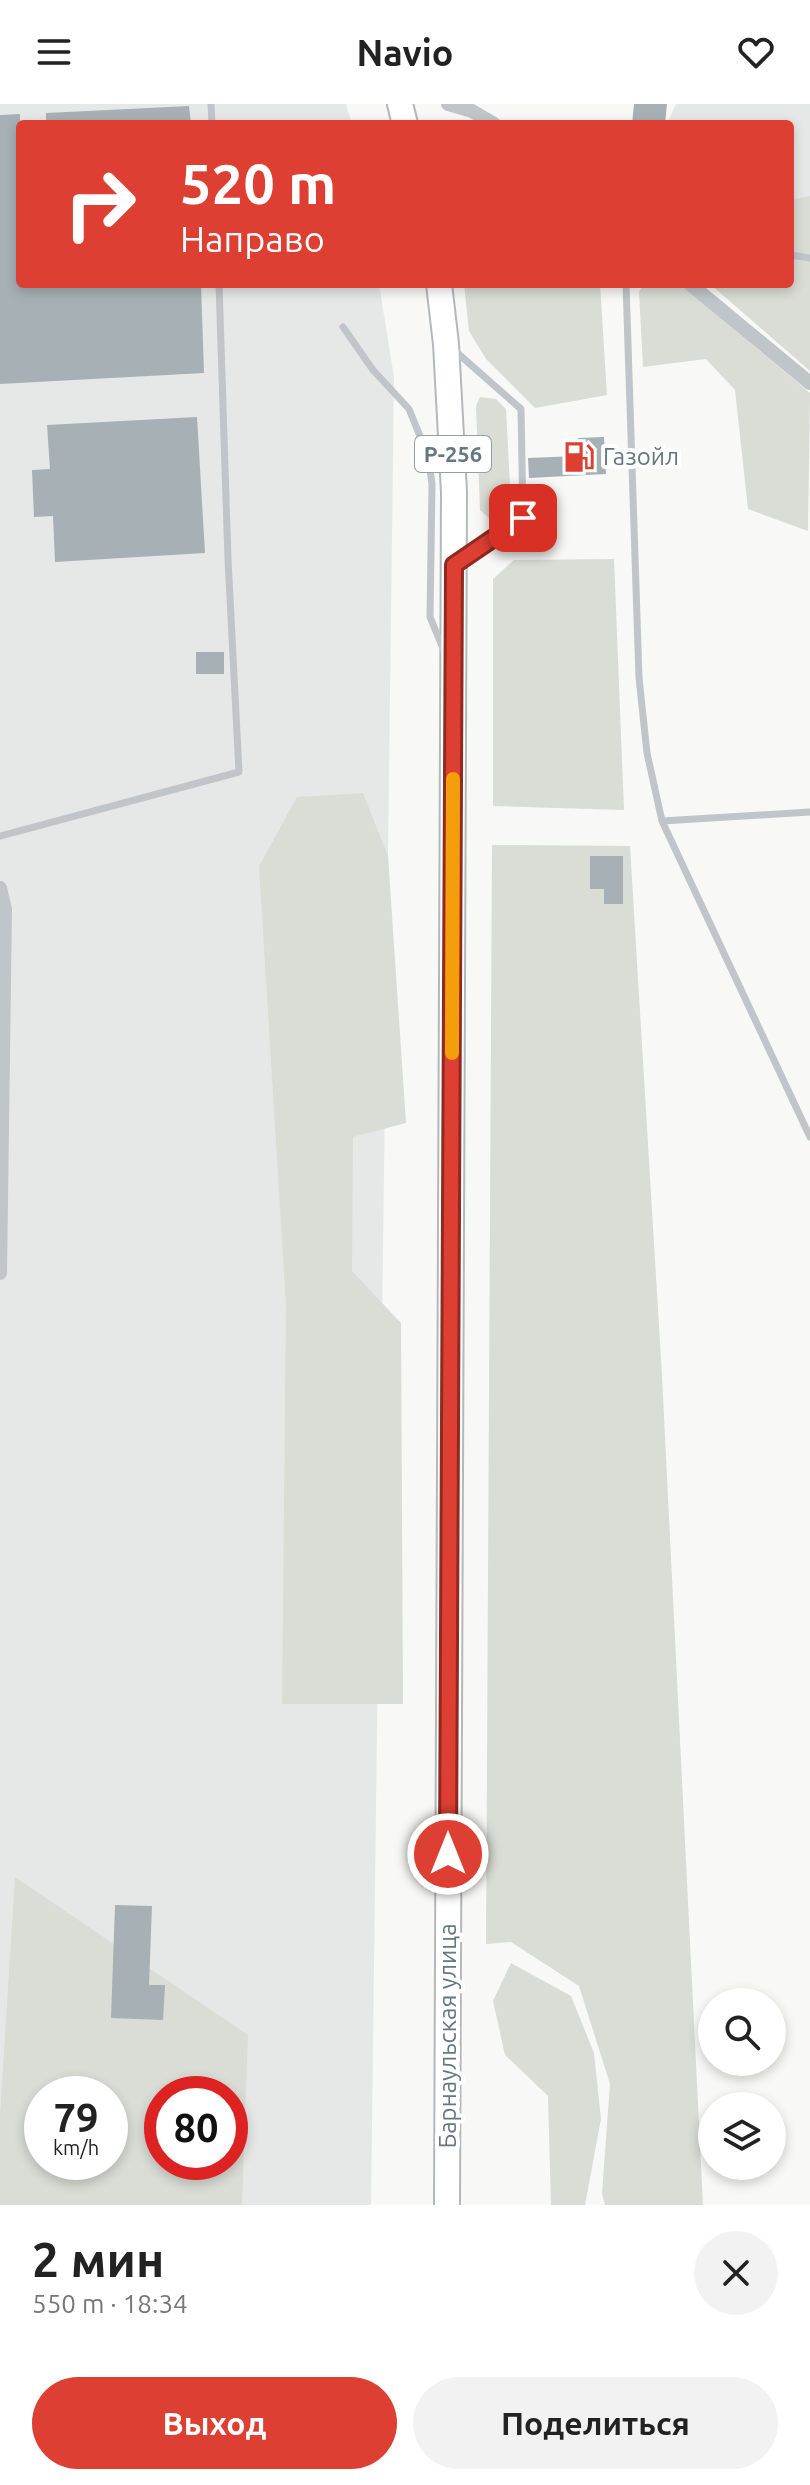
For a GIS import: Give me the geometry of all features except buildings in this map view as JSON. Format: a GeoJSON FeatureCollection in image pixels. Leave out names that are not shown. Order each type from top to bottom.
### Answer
{"type":"FeatureCollection","features":[{"type":"Feature","properties":{"kind":"highway","name":"Барнаульская улица"},"geometry":{"type":"LineString","coordinates":[[439,288],[446,344],[454,492],[447,2205]]}},
{"type":"Feature","properties":{"kind":"street"},"geometry":{"type":"LineString","coordinates":[[448,104],[472,111],[487,120]]}},
{"type":"Feature","properties":{"kind":"street"},"geometry":{"type":"LineString","coordinates":[[695,288],[810,383]]}},
{"type":"Feature","properties":{"kind":"street"},"geometry":{"type":"LineString","coordinates":[[0,888],[5,909],[0,1273]]}},
{"type":"Feature","properties":{"kind":"lane"},"geometry":{"type":"LineString","coordinates":[[0,836],[239,772],[219,288]]}},
{"type":"Feature","properties":{"kind":"lane"},"geometry":{"type":"LineString","coordinates":[[626,288],[639,678],[647,753],[662,821],[810,1137]]}},
{"type":"Feature","properties":{"kind":"lane"},"geometry":{"type":"LineString","coordinates":[[343,327],[373,370],[409,409],[428,456],[432,484],[430,617],[453,675]]}},
{"type":"Feature","properties":{"kind":"lane"},"geometry":{"type":"LineString","coordinates":[[446,344],[521,409],[523,518],[454,565]]}},
{"type":"Feature","properties":{"kind":"lane"},"geometry":{"type":"LineString","coordinates":[[662,821],[810,812]]}},
{"type":"Feature","properties":{"kind":"shaded area"},"geometry":{"type":"Polygon","coordinates":[[[0,104],[346,104],[351,120],[16,120],[16,288],[380,288],[394,377],[371,2205],[0,2205],[0,104]]]}},
{"type":"Feature","properties":{"kind":"shaded area"},"geometry":{"type":"Polygon","coordinates":[[[676,104],[810,104],[810,363],[791,288],[794,288],[794,120],[669,120],[676,104]]]}},
{"type":"Feature","properties":{"kind":"shaded area"},"geometry":{"type":"Polygon","coordinates":[[[810,196],[810,371],[715,288],[794,288],[794,199],[810,196]]]}},
{"type":"Feature","properties":{"kind":"shaded area"},"geometry":{"type":"Polygon","coordinates":[[[464,288],[600,288],[607,395],[535,408],[486,359],[469,331],[464,288]]]}},
{"type":"Feature","properties":{"kind":"shaded area"},"geometry":{"type":"Polygon","coordinates":[[[642,288],[685,288],[810,393],[808,531],[748,509],[735,390],[706,359],[643,367],[639,292],[642,288]]]}},
{"type":"Feature","properties":{"kind":"shaded area"},"geometry":{"type":"Polygon","coordinates":[[[480,397],[496,399],[506,409],[511,505],[508,517],[489,518],[480,510],[476,406],[480,397]]]}},
{"type":"Feature","properties":{"kind":"shaded area"},"geometry":{"type":"Polygon","coordinates":[[[614,559],[624,810],[493,806],[493,579],[514,560],[614,559]]]}},
{"type":"Feature","properties":{"kind":"shaded area"},"geometry":{"type":"Polygon","coordinates":[[[363,793],[388,856],[406,1123],[353,1137],[352,1271],[401,1323],[403,1704],[282,1704],[286,1306],[259,866],[297,797],[363,793]]]}},
{"type":"Feature","properties":{"kind":"shaded area"},"geometry":{"type":"Polygon","coordinates":[[[492,845],[630,846],[662,1376],[698,2104],[698,2180],[702,2180],[703,2205],[605,2205],[602,2193],[610,2084],[579,1986],[511,1942],[486,1944],[492,845]]]}},
{"type":"Feature","properties":{"kind":"shaded area"},"geometry":{"type":"Polygon","coordinates":[[[15,1877],[248,2035],[247,2076],[144,2076],[144,2180],[243,2180],[242,2205],[0,2205],[0,2114],[15,1877]]]}},
{"type":"Feature","properties":{"kind":"shaded area"},"geometry":{"type":"Polygon","coordinates":[[[511,1963],[571,1996],[594,2053],[601,2119],[585,2205],[551,2205],[548,2096],[505,2055],[493,2001],[511,1963]]]}},
{"type":"Feature","properties":{"kind":"slow traffic"},"geometry":{"type":"LineString","coordinates":[[452,1053],[453,779]]}},
{"type":"Feature","properties":{"kind":"place","name":"Газойл"},"geometry":{"type":"Point","coordinates":[579,457]}},
{"type":"Feature","properties":{"kind":"route"},"geometry":{"type":"LineString","coordinates":[[448,1854],[454,565],[523,518]]}}]}
